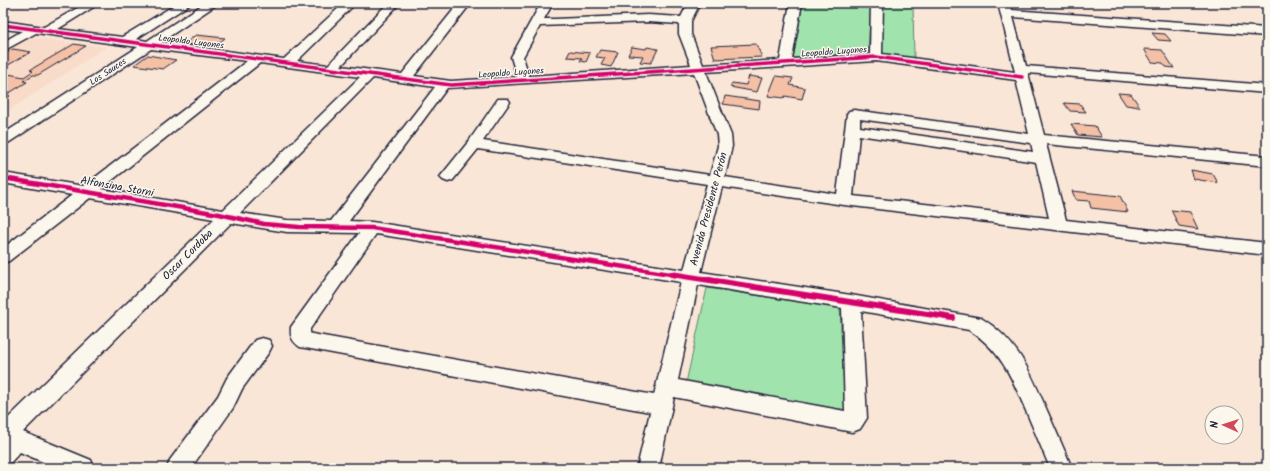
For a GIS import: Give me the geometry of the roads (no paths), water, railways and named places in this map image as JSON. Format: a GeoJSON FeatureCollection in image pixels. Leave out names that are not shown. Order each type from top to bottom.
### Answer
{"type":"FeatureCollection","features":[{"type":"Feature","properties":{"kind":"street"},"geometry":{"type":"LineString","coordinates":[[3,47],[94,3]]}},
{"type":"Feature","properties":{"kind":"street"},"geometry":{"type":"LineString","coordinates":[[125,41],[186,3]]}},
{"type":"Feature","properties":{"kind":"street","name":"Los Sauces"},"geometry":{"type":"LineString","coordinates":[[3,140],[213,3]]}},
{"type":"Feature","properties":{"kind":"street"},"geometry":{"type":"LineString","coordinates":[[288,62],[350,3]]}},
{"type":"Feature","properties":{"kind":"street"},"geometry":{"type":"LineString","coordinates":[[331,68],[394,3]]}},
{"type":"Feature","properties":{"kind":"street"},"geometry":{"type":"LineString","coordinates":[[405,79],[465,3]]}},
{"type":"Feature","properties":{"kind":"street"},"geometry":{"type":"LineString","coordinates":[[524,80],[517,57],[547,3]]}},
{"type":"Feature","properties":{"kind":"street"},"geometry":{"type":"LineString","coordinates":[[536,22],[557,23],[665,19],[685,21],[694,3]]}},
{"type":"Feature","properties":{"kind":"street"},"geometry":{"type":"LineString","coordinates":[[786,63],[786,54],[796,3]]}},
{"type":"Feature","properties":{"kind":"street"},"geometry":{"type":"LineString","coordinates":[[876,57],[878,3]]}},
{"type":"Feature","properties":{"kind":"street"},"geometry":{"type":"LineString","coordinates":[[1059,226],[1006,8],[1267,32]]}},
{"type":"Feature","properties":{"kind":"street","name":"Avenida Presidente Perón"},"geometry":{"type":"LineString","coordinates":[[648,468],[691,277],[725,146],[724,135],[685,34],[685,21]]}},
{"type":"Feature","properties":{"kind":"street","name":"Leopoldo Lugones"},"geometry":{"type":"LineString","coordinates":[[3,25],[288,62],[443,85],[876,57],[1021,73],[1267,89]]}},
{"type":"Feature","properties":{"kind":"street"},"geometry":{"type":"LineString","coordinates":[[3,257],[258,59]]}},
{"type":"Feature","properties":{"kind":"street","name":"Oscar Cordoba"},"geometry":{"type":"LineString","coordinates":[[7,441],[370,74]]}},
{"type":"Feature","properties":{"kind":"street"},"geometry":{"type":"LineString","coordinates":[[336,227],[443,85]]}},
{"type":"Feature","properties":{"kind":"street"},"geometry":{"type":"LineString","coordinates":[[448,177],[474,144],[503,102]]}},
{"type":"Feature","properties":{"kind":"street"},"geometry":{"type":"LineString","coordinates":[[844,200],[854,114],[1037,139],[1267,161]]}},
{"type":"Feature","properties":{"kind":"street"},"geometry":{"type":"LineString","coordinates":[[852,130],[1042,158]]}},
{"type":"Feature","properties":{"kind":"street"},"geometry":{"type":"LineString","coordinates":[[474,144],[716,182],[844,200],[1267,249]]}},
{"type":"Feature","properties":{"kind":"street","name":"Alfonsina Storni"},"geometry":{"type":"LineString","coordinates":[[3,178],[245,221],[301,227],[372,228],[954,318],[974,323],[988,331],[997,339],[1012,358],[1020,372],[1061,468]]}},
{"type":"Feature","properties":{"kind":"street"},"geometry":{"type":"LineString","coordinates":[[372,228],[301,327],[300,336],[307,341],[664,396],[852,422],[856,418],[851,302]]}},
{"type":"Feature","properties":{"kind":"street"},"geometry":{"type":"LineString","coordinates":[[178,468],[226,402],[234,384],[262,346]]}},
{"type":"Feature","properties":{"kind":"street"},"geometry":{"type":"LineString","coordinates":[[7,441],[83,468]]}}]}
